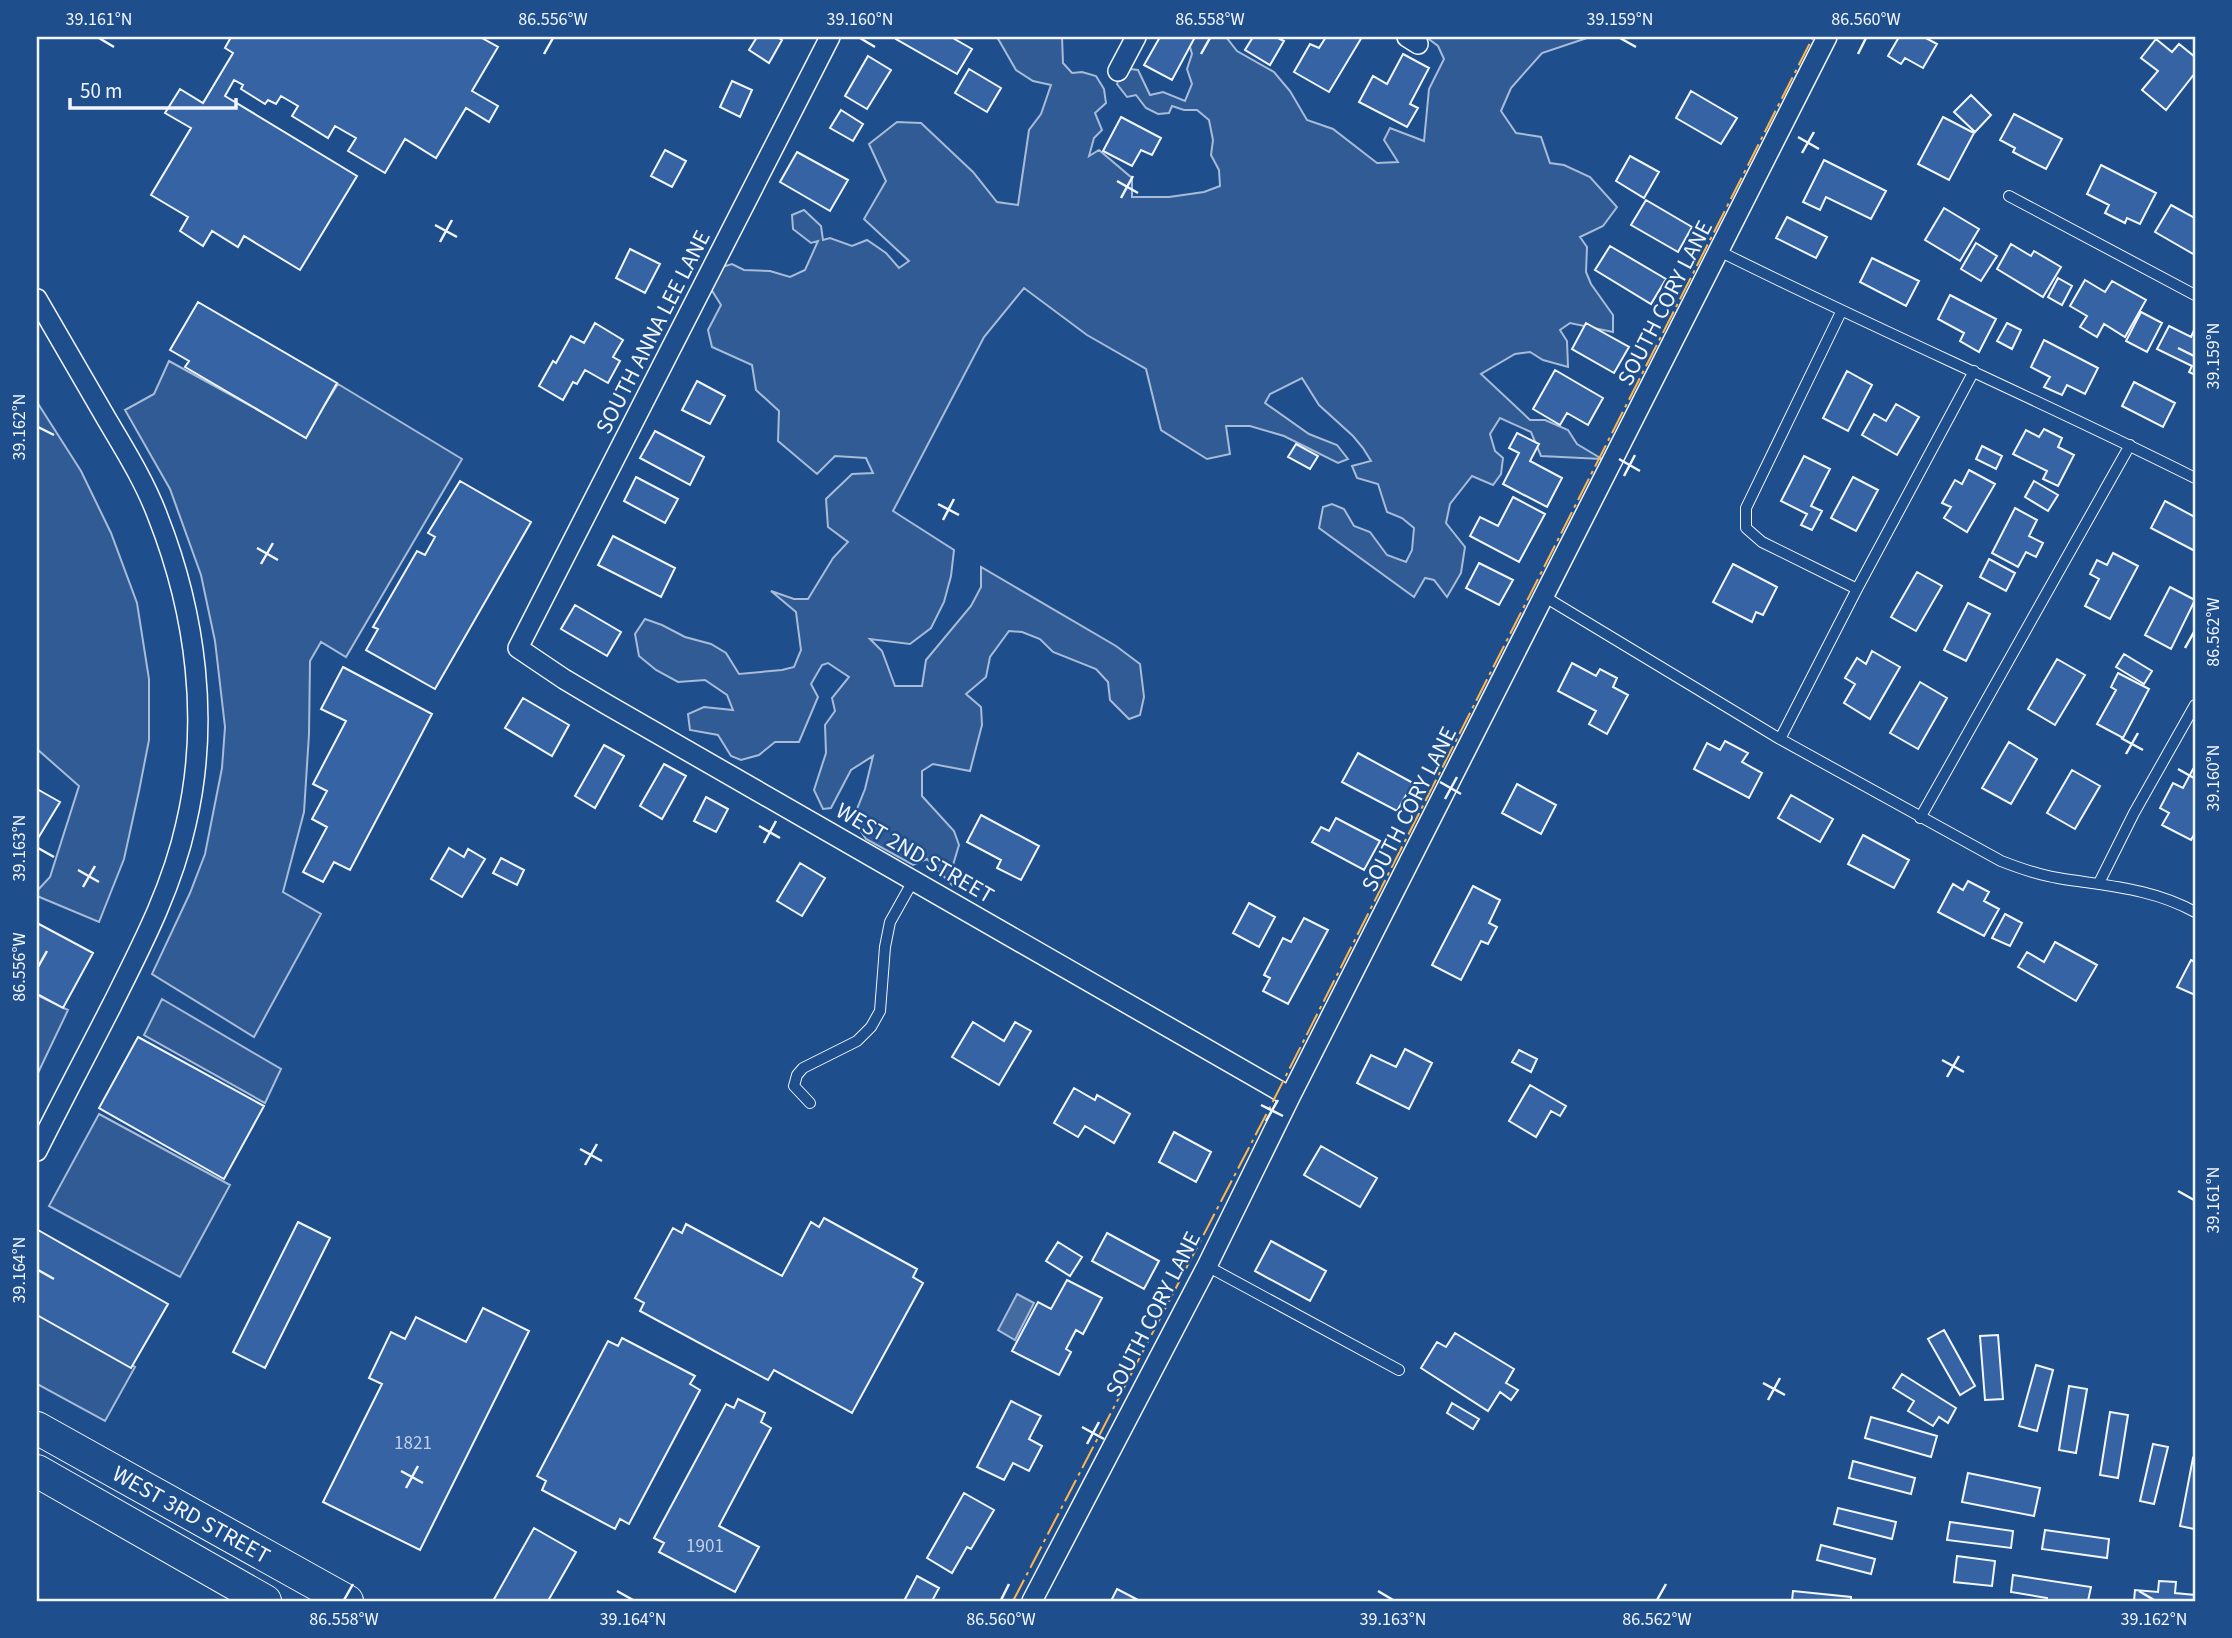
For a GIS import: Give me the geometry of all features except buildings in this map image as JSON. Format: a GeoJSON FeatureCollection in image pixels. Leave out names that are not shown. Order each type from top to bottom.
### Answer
{"type":"FeatureCollection","features":[{"type":"Feature","properties":{"kind":"main road","name":"WEST 3RD STREET"},"geometry":{"type":"LineString","coordinates":[[37,1428],[346,1601]]}},
{"type":"Feature","properties":{"kind":"main road","name":"WEST 3RD STREET"},"geometry":{"type":"LineString","coordinates":[[37,1471],[265,1601]]}},
{"type":"Feature","properties":{"kind":"street","name":"SOUTH ANNA LEE LANE"},"geometry":{"type":"LineString","coordinates":[[518,648],[830,37]]}},
{"type":"Feature","properties":{"kind":"street"},"geometry":{"type":"LineString","coordinates":[[1118,71],[1136,37]]}},
{"type":"Feature","properties":{"kind":"street","name":"SOUTH CORY LANE"},"geometry":{"type":"LineString","coordinates":[[1032,1601],[1207,1266],[1827,37]]}},
{"type":"Feature","properties":{"kind":"street"},"geometry":{"type":"LineString","coordinates":[[37,299],[139,475],[158,516],[174,562],[187,614],[197,689],[198,726],[195,779],[186,826],[170,878],[144,939],[37,1152]]}},
{"type":"Feature","properties":{"kind":"street","name":"WEST 2ND STREET"},"geometry":{"type":"LineString","coordinates":[[518,648],[564,680],[1290,1097]]}},
{"type":"Feature","properties":{"kind":"lane"},"geometry":{"type":"LineString","coordinates":[[2009,196],[2195,295]]}},
{"type":"Feature","properties":{"kind":"lane"},"geometry":{"type":"LineString","coordinates":[[1719,251],[1841,312],[1974,371],[2195,478]]}},
{"type":"Feature","properties":{"kind":"lane"},"geometry":{"type":"LineString","coordinates":[[1841,312],[1746,508],[1745,528],[1762,542],[1857,589]]}},
{"type":"Feature","properties":{"kind":"lane"},"geometry":{"type":"LineString","coordinates":[[1780,739],[1974,371]]}},
{"type":"Feature","properties":{"kind":"lane"},"geometry":{"type":"LineString","coordinates":[[1920,818],[2130,445]]}},
{"type":"Feature","properties":{"kind":"lane"},"geometry":{"type":"LineString","coordinates":[[1545,597],[1780,739],[2001,861],[2056,878],[2099,883],[2158,895],[2195,912]]}},
{"type":"Feature","properties":{"kind":"lane"},"geometry":{"type":"LineString","coordinates":[[2099,883],[2195,705]]}},
{"type":"Feature","properties":{"kind":"lane"},"geometry":{"type":"LineString","coordinates":[[810,1103],[794,1086],[797,1075],[803,1068],[857,1041],[871,1027],[880,1012],[885,947],[890,922],[913,881]]}},
{"type":"Feature","properties":{"kind":"lane"},"geometry":{"type":"LineString","coordinates":[[1207,1266],[1399,1370]]}},
{"type":"Feature","properties":{"kind":"shaded area"},"geometry":{"type":"Polygon","coordinates":[[[997,37],[1062,37],[1063,63],[1072,73],[1082,72],[1096,76],[1104,89],[1106,103],[1095,113],[1102,130],[1094,138],[1089,156],[1099,150],[1132,178],[1132,197],[1169,197],[1204,192],[1220,186],[1219,170],[1211,155],[1213,140],[1209,120],[1197,110],[1172,106],[1169,113],[1158,114],[1146,108],[1136,95],[1127,97],[1117,84],[1121,73],[1130,69],[1138,70],[1150,95],[1163,92],[1185,101],[1192,84],[1187,69],[1192,54],[1187,37],[1226,37],[1237,51],[1274,72],[1290,91],[1307,120],[1333,129],[1377,163],[1398,162],[1384,140],[1390,128],[1424,141],[1429,89],[1444,59],[1438,46],[1426,37],[1590,37],[1542,53],[1511,88],[1501,111],[1516,133],[1541,137],[1550,163],[1564,165],[1590,177],[1617,207],[1603,226],[1580,237],[1587,247],[1586,272],[1591,284],[1613,315],[1613,332],[1570,323],[1560,330],[1567,341],[1568,367],[1543,360],[1530,352],[1515,354],[1481,374],[1530,420],[1545,420],[1568,430],[1577,444],[1602,459],[1541,456],[1531,432],[1500,418],[1490,434],[1495,451],[1503,458],[1501,474],[1493,485],[1472,476],[1450,504],[1446,523],[1465,547],[1461,573],[1447,597],[1434,580],[1425,578],[1414,597],[1319,528],[1323,507],[1332,504],[1344,509],[1354,526],[1370,532],[1387,555],[1406,562],[1412,550],[1414,528],[1402,518],[1387,512],[1378,484],[1357,478],[1352,466],[1371,461],[1363,448],[1319,405],[1302,378],[1270,394],[1265,403],[1309,434],[1337,445],[1348,459],[1338,463],[1284,436],[1250,426],[1226,426],[1230,454],[1207,459],[1161,430],[1146,369],[1087,335],[1024,288],[984,337],[893,511],[954,550],[944,602],[931,628],[910,644],[870,639],[882,651],[895,686],[922,686],[926,660],[971,606],[981,587],[981,567],[1116,646],[1140,664],[1144,697],[1140,715],[1129,719],[1110,700],[1108,682],[1096,669],[1053,652],[1040,639],[1022,632],[1009,631],[990,657],[986,677],[966,694],[981,707],[982,725],[970,771],[933,764],[922,771],[922,796],[954,831],[959,845],[953,865],[963,886],[952,885],[927,859],[913,865],[866,839],[853,819],[865,789],[873,756],[851,770],[831,808],[823,809],[814,790],[826,753],[825,725],[835,711],[832,698],[849,677],[828,663],[822,665],[811,684],[818,697],[799,742],[775,742],[759,755],[741,760],[731,756],[718,735],[690,730],[688,714],[704,707],[733,710],[727,695],[705,680],[678,682],[656,670],[639,656],[635,634],[645,619],[662,625],[685,637],[711,644],[726,653],[739,674],[794,667],[801,650],[796,612],[771,591],[794,599],[808,599],[833,558],[848,542],[828,527],[826,499],[852,474],[873,473],[866,458],[835,456],[817,474],[778,441],[779,411],[756,390],[752,365],[712,347],[708,330],[721,305],[701,273],[732,264],[744,270],[770,271],[790,277],[805,270],[818,241],[811,243],[793,229],[792,215],[804,210],[821,226],[823,240],[830,238],[852,246],[867,240],[886,253],[899,268],[909,261],[864,219],[886,181],[869,144],[897,122],[921,123],[973,172],[997,202],[1018,205],[1029,130],[1041,114],[1051,85],[1033,81],[1016,70],[997,37]]]}},
{"type":"Feature","properties":{"kind":"shaded area"},"geometry":{"type":"Polygon","coordinates":[[[169,361],[305,436],[338,384],[462,459],[346,657],[321,642],[310,661],[304,812],[283,892],[321,914],[254,1037],[152,974],[205,854],[222,768],[225,727],[215,641],[201,575],[170,489],[125,410],[154,394],[169,361]]]}},
{"type":"Feature","properties":{"kind":"shaded area"},"geometry":{"type":"Polygon","coordinates":[[[37,402],[81,471],[111,533],[137,603],[149,679],[149,740],[139,791],[124,859],[99,922],[37,896],[37,891],[50,877],[79,786],[37,749],[37,402]]]}},
{"type":"Feature","properties":{"kind":"shaded area"},"geometry":{"type":"Polygon","coordinates":[[[37,995],[68,1010],[37,1075],[37,995]]]}},
{"type":"Feature","properties":{"kind":"shaded area"},"geometry":{"type":"Polygon","coordinates":[[[162,999],[281,1069],[265,1103],[144,1035],[162,999]]]}},
{"type":"Feature","properties":{"kind":"shaded area"},"geometry":{"type":"Polygon","coordinates":[[[99,1114],[230,1185],[180,1277],[49,1206],[99,1114]]]}},
{"type":"Feature","properties":{"kind":"shaded area"},"geometry":{"type":"Polygon","coordinates":[[[1017,1294],[1034,1303],[1015,1340],[998,1330],[1017,1294]]]}},
{"type":"Feature","properties":{"kind":"shaded area"},"geometry":{"type":"Polygon","coordinates":[[[37,1312],[135,1367],[105,1421],[37,1384],[37,1312]]]}},
{"type":"Feature","properties":{"kind":"power"},"geometry":{"type":"LineString","coordinates":[[1013,1601],[1267,1113],[1813,37]]}}]}
